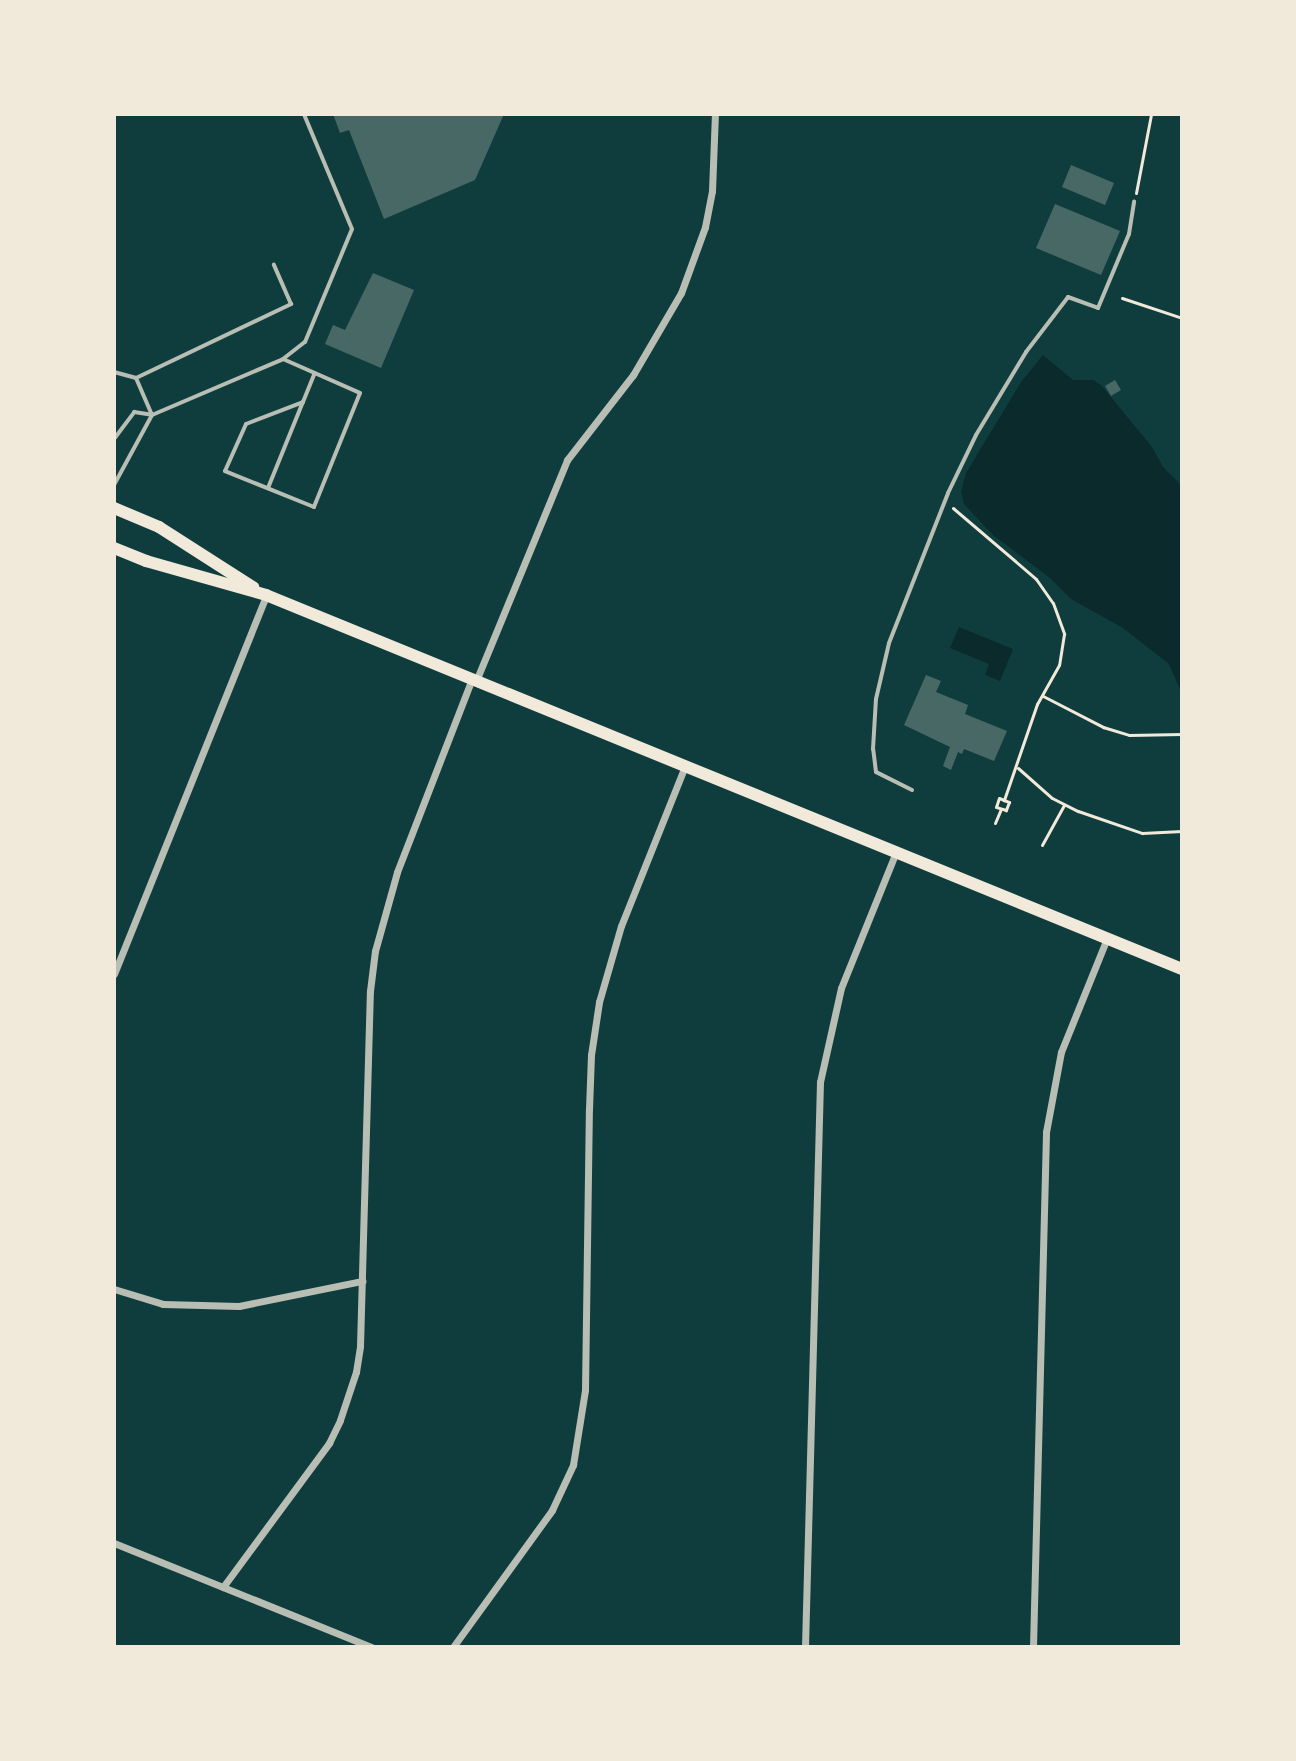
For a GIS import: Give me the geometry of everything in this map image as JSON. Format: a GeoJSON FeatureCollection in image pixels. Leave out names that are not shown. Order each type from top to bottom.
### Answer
{"type":"FeatureCollection","features":[{"type":"Feature","properties":{"kind":"main road"},"geometry":{"type":"LineString","coordinates":[[114,508],[159,527],[266,595]]}},
{"type":"Feature","properties":{"kind":"main road"},"geometry":{"type":"LineString","coordinates":[[114,548],[146,561],[266,595],[1182,969]]}},
{"type":"Feature","properties":{"kind":"street"},"geometry":{"type":"LineString","coordinates":[[223,1587],[302,1482],[340,1420],[358,1359],[370,991],[375,951],[397,872],[567,460],[633,375],[681,293],[705,227],[712,191],[715,114]]}},
{"type":"Feature","properties":{"kind":"street"},"geometry":{"type":"LineString","coordinates":[[114,974],[266,595]]}},
{"type":"Feature","properties":{"kind":"street"},"geometry":{"type":"LineString","coordinates":[[453,1647],[552,1510],[573,1465],[585,1390],[590,1096],[599,1002],[621,926],[685,766]]}},
{"type":"Feature","properties":{"kind":"street"},"geometry":{"type":"LineString","coordinates":[[805,1647],[820,1082],[841,988],[896,852]]}},
{"type":"Feature","properties":{"kind":"street"},"geometry":{"type":"LineString","coordinates":[[1033,1647],[1046,1132],[1061,1052],[1107,938]]}},
{"type":"Feature","properties":{"kind":"street"},"geometry":{"type":"LineString","coordinates":[[114,1289],[163,1304],[239,1306],[362,1281]]}},
{"type":"Feature","properties":{"kind":"street"},"geometry":{"type":"LineString","coordinates":[[114,1543],[372,1647]]}},
{"type":"Feature","properties":{"kind":"lane"},"geometry":{"type":"LineString","coordinates":[[114,439],[134,412],[152,415],[283,359],[305,342],[352,229],[304,114]]}},
{"type":"Feature","properties":{"kind":"lane"},"geometry":{"type":"LineString","coordinates":[[912,790],[876,772],[876,699],[885,654],[948,493],[976,435],[1026,352],[1068,297],[1098,308],[1129,234],[1134,201]]}},
{"type":"Feature","properties":{"kind":"lane"},"geometry":{"type":"LineString","coordinates":[[114,372],[136,378],[291,304],[274,265]]}},
{"type":"Feature","properties":{"kind":"lane"},"geometry":{"type":"LineString","coordinates":[[283,359],[360,393],[314,507],[225,471],[246,424],[303,402]]}},
{"type":"Feature","properties":{"kind":"lane"},"geometry":{"type":"LineString","coordinates":[[268,488],[315,373]]}},
{"type":"Feature","properties":{"kind":"lane"},"geometry":{"type":"LineString","coordinates":[[136,378],[152,415]]}},
{"type":"Feature","properties":{"kind":"lane"},"geometry":{"type":"LineString","coordinates":[[114,485],[152,415]]}},
{"type":"Feature","properties":{"kind":"path"},"geometry":{"type":"LineString","coordinates":[[1134,201],[1151,114]]}},
{"type":"Feature","properties":{"kind":"path"},"geometry":{"type":"LineString","coordinates":[[1122,298],[1182,318]]}},
{"type":"Feature","properties":{"kind":"path"},"geometry":{"type":"LineString","coordinates":[[948,493],[953,509],[1026,570],[1053,603],[1064,634],[1064,649],[1043,695],[1004,800],[1009,802],[1006,810],[1001,809],[995,823]]}},
{"type":"Feature","properties":{"kind":"path"},"geometry":{"type":"LineString","coordinates":[[1043,695],[1103,727],[1129,735],[1182,734]]}},
{"type":"Feature","properties":{"kind":"path"},"geometry":{"type":"LineString","coordinates":[[1018,768],[1064,805],[1142,833],[1182,831]]}},
{"type":"Feature","properties":{"kind":"path"},"geometry":{"type":"LineString","coordinates":[[1042,845],[1064,805]]}},
{"type":"Feature","properties":{"kind":"water"},"geometry":{"type":"Polygon","coordinates":[[[1043,355],[1073,380],[1093,380],[1101,385],[1152,447],[1163,467],[1182,486],[1182,694],[1169,664],[1123,628],[1071,599],[1050,578],[993,535],[964,504],[961,492],[966,473],[1021,382],[1043,355]]]}},
{"type":"Feature","properties":{"kind":"water"},"geometry":{"type":"Polygon","coordinates":[[[959,627],[1013,649],[1000,681],[985,675],[989,664],[950,648],[959,627]]]}},
{"type":"Feature","properties":{"kind":"building"},"geometry":{"type":"Polygon","coordinates":[[[333,114],[504,114],[475,180],[384,219],[349,130],[340,133],[333,114]]]}},
{"type":"Feature","properties":{"kind":"building"},"geometry":{"type":"Polygon","coordinates":[[[1071,165],[1114,183],[1105,205],[1062,187],[1071,165]]]}},
{"type":"Feature","properties":{"kind":"building"},"geometry":{"type":"Polygon","coordinates":[[[1055,204],[1120,231],[1101,275],[1036,248],[1055,204]]]}},
{"type":"Feature","properties":{"kind":"building"},"geometry":{"type":"Polygon","coordinates":[[[373,273],[414,290],[381,368],[325,344],[333,325],[345,330],[373,273]]]}},
{"type":"Feature","properties":{"kind":"building"},"geometry":{"type":"Polygon","coordinates":[[[1115,380],[1121,390],[1111,396],[1105,386],[1115,380]]]}},
{"type":"Feature","properties":{"kind":"building"},"geometry":{"type":"Polygon","coordinates":[[[926,675],[941,681],[936,692],[968,705],[965,714],[1007,731],[994,761],[964,749],[962,754],[958,752],[951,770],[943,766],[950,747],[904,725],[926,675]]]}}]}
